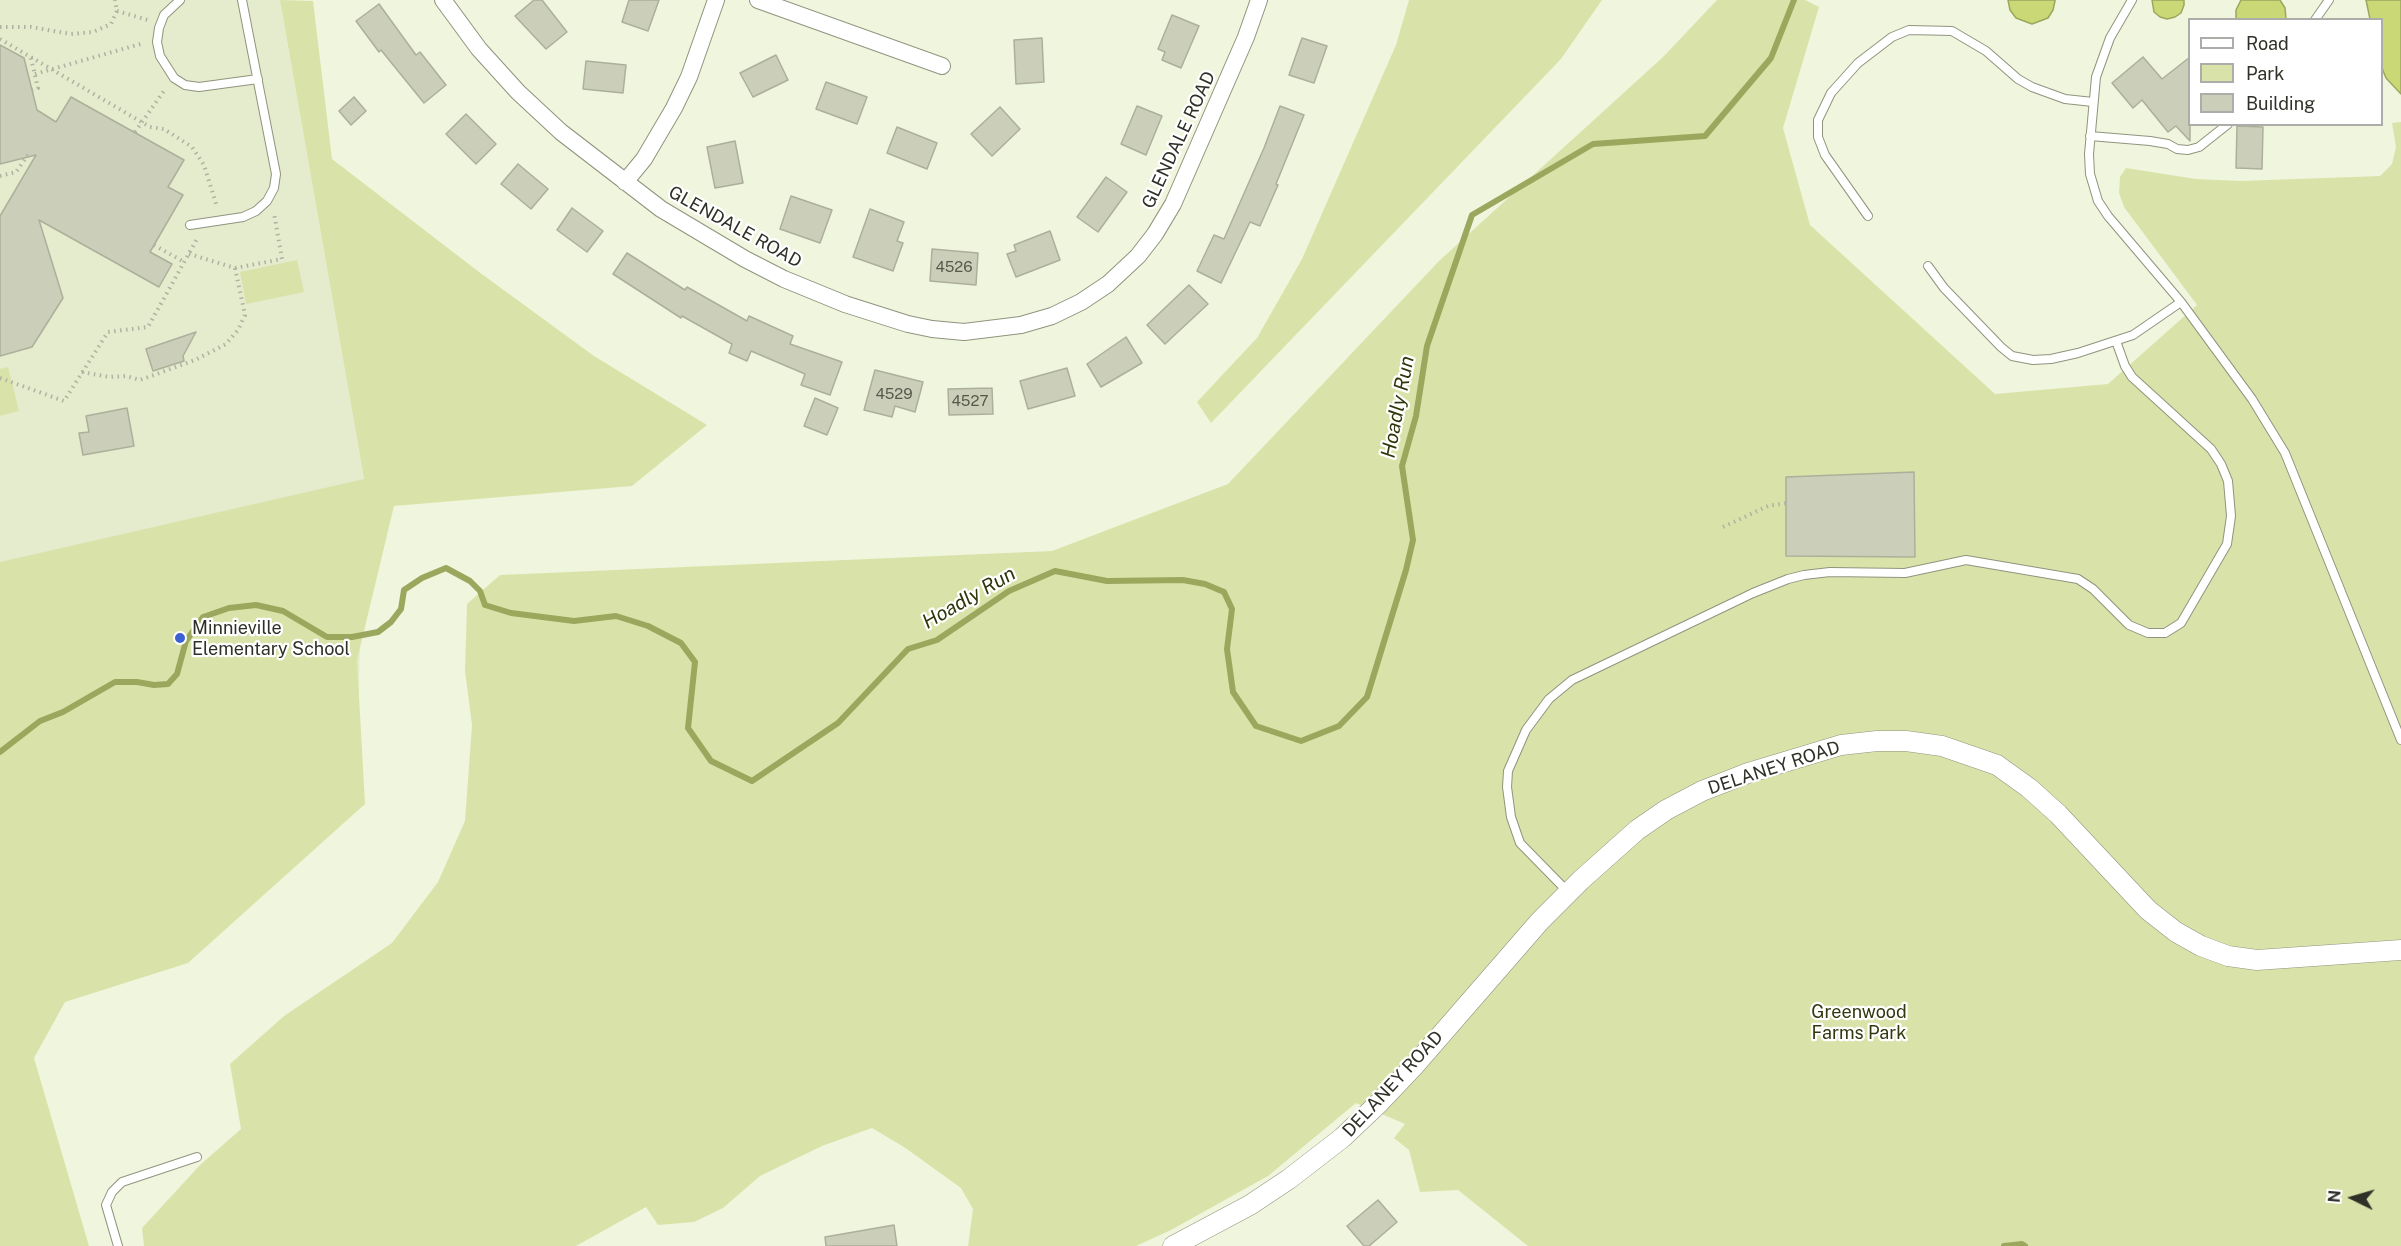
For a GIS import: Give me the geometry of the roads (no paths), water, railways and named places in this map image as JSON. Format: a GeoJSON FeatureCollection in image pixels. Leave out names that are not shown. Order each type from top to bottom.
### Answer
{"type":"FeatureCollection","features":[{"type":"Feature","properties":{"kind":"street","name":"GLENDALE ROAD"},"geometry":{"type":"LineString","coordinates":[[443,0],[479,49],[518,92],[561,132],[661,209],[745,259],[784,279],[845,304],[908,324],[964,332],[1021,325],[1061,311],[1081,302],[1108,284],[1138,256],[1155,234],[1178,194],[1246,38],[1259,0]]}},
{"type":"Feature","properties":{"kind":"street"},"geometry":{"type":"LineString","coordinates":[[625,182],[644,159],[674,108],[689,77],[716,0]]}},
{"type":"Feature","properties":{"kind":"street"},"geometry":{"type":"LineString","coordinates":[[758,0],[942,66]]}},
{"type":"Feature","properties":{"kind":"street","name":"DELANEY ROAD"},"geometry":{"type":"LineString","coordinates":[[1173,1246],[1250,1204],[1289,1179],[1342,1138],[1414,1066],[1524,939],[1568,893],[1637,830],[1666,810],[1702,791],[1748,773],[1841,745],[1906,741],[1942,746],[1997,765],[2029,788],[2058,814],[2148,910],[2176,932],[2201,946],[2228,956],[2257,960],[2401,950]]}},
{"type":"Feature","properties":{"kind":"lane"},"geometry":{"type":"LineString","coordinates":[[180,0],[164,15],[158,39],[160,56],[174,78],[186,85],[199,87],[258,79]]}},
{"type":"Feature","properties":{"kind":"lane"},"geometry":{"type":"LineString","coordinates":[[190,225],[243,217],[256,211],[271,194],[276,174],[242,0]]}},
{"type":"Feature","properties":{"kind":"lane"},"geometry":{"type":"LineString","coordinates":[[2132,0],[2121,16],[2096,77],[2090,136],[2090,174],[2098,201],[2181,302],[2252,399],[2285,453],[2401,740]]}},
{"type":"Feature","properties":{"kind":"lane"},"geometry":{"type":"LineString","coordinates":[[2316,18],[2329,0]]}},
{"type":"Feature","properties":{"kind":"lane"},"geometry":{"type":"LineString","coordinates":[[1868,216],[1825,155],[1818,137],[1818,120],[1831,93],[1858,63],[1892,37],[1909,30],[1953,31],[1986,51],[2018,79],[2032,87],[2065,99],[2093,102]]}},
{"type":"Feature","properties":{"kind":"lane"},"geometry":{"type":"LineString","coordinates":[[2090,136],[2150,141],[2188,150],[2206,142],[2226,126]]}},
{"type":"Feature","properties":{"kind":"lane"},"geometry":{"type":"LineString","coordinates":[[1928,266],[1944,288],[2012,356],[2033,360],[2051,359],[2133,335],[2181,302]]}},
{"type":"Feature","properties":{"kind":"lane"},"geometry":{"type":"LineString","coordinates":[[1568,893],[1520,843],[1511,817],[1508,771],[1526,730],[1549,699],[1572,680],[1726,605],[1788,579],[1804,575],[1830,572],[1905,573],[1966,560],[2078,579],[2093,589],[2129,625],[2148,633],[2165,633],[2181,623],[2227,544],[2231,516],[2228,481],[2211,449],[2132,377],[2124,366],[2116,341]]}},
{"type":"Feature","properties":{"kind":"lane"},"geometry":{"type":"LineString","coordinates":[[118,1246],[106,1204],[112,1192],[122,1182],[197,1157]]}},
{"type":"Feature","properties":{"kind":"waterway","name":"Hoadly Run"},"geometry":{"type":"LineString","coordinates":[[0,752],[40,721],[63,712],[115,682],[168,684],[177,674],[186,641],[203,617],[229,608],[256,605],[283,611],[327,637],[352,637],[378,632],[391,622],[401,609],[404,590],[422,578],[446,568],[470,581],[480,591],[485,605],[511,613],[574,621],[616,616],[648,626],[681,643],[695,662],[688,728],[711,761],[752,781],[838,723],[908,649],[937,640],[1009,591],[1055,571],[1107,581],[1183,580],[1205,584],[1224,592],[1232,609],[1227,649],[1233,692],[1256,726],[1301,741],[1339,726],[1367,697],[1406,570],[1413,540],[1402,466],[1416,416],[1427,346],[1472,215],[1593,144],[1705,136],[1771,58],[1794,0]]}},
{"type":"Feature","properties":{"kind":"waterway"},"geometry":{"type":"LineString","coordinates":[[2004,1246],[2022,1244],[2025,1246]]}},
{"type":"Feature","properties":{"kind":"place","name":"Minnieville Elementary School"},"geometry":{"type":"Point","coordinates":[180,638]}},
{"type":"Feature","properties":{"kind":"park label","name":"Greenwood Farms Park"},"geometry":{"type":"Point","coordinates":[1859,1022]}}]}
